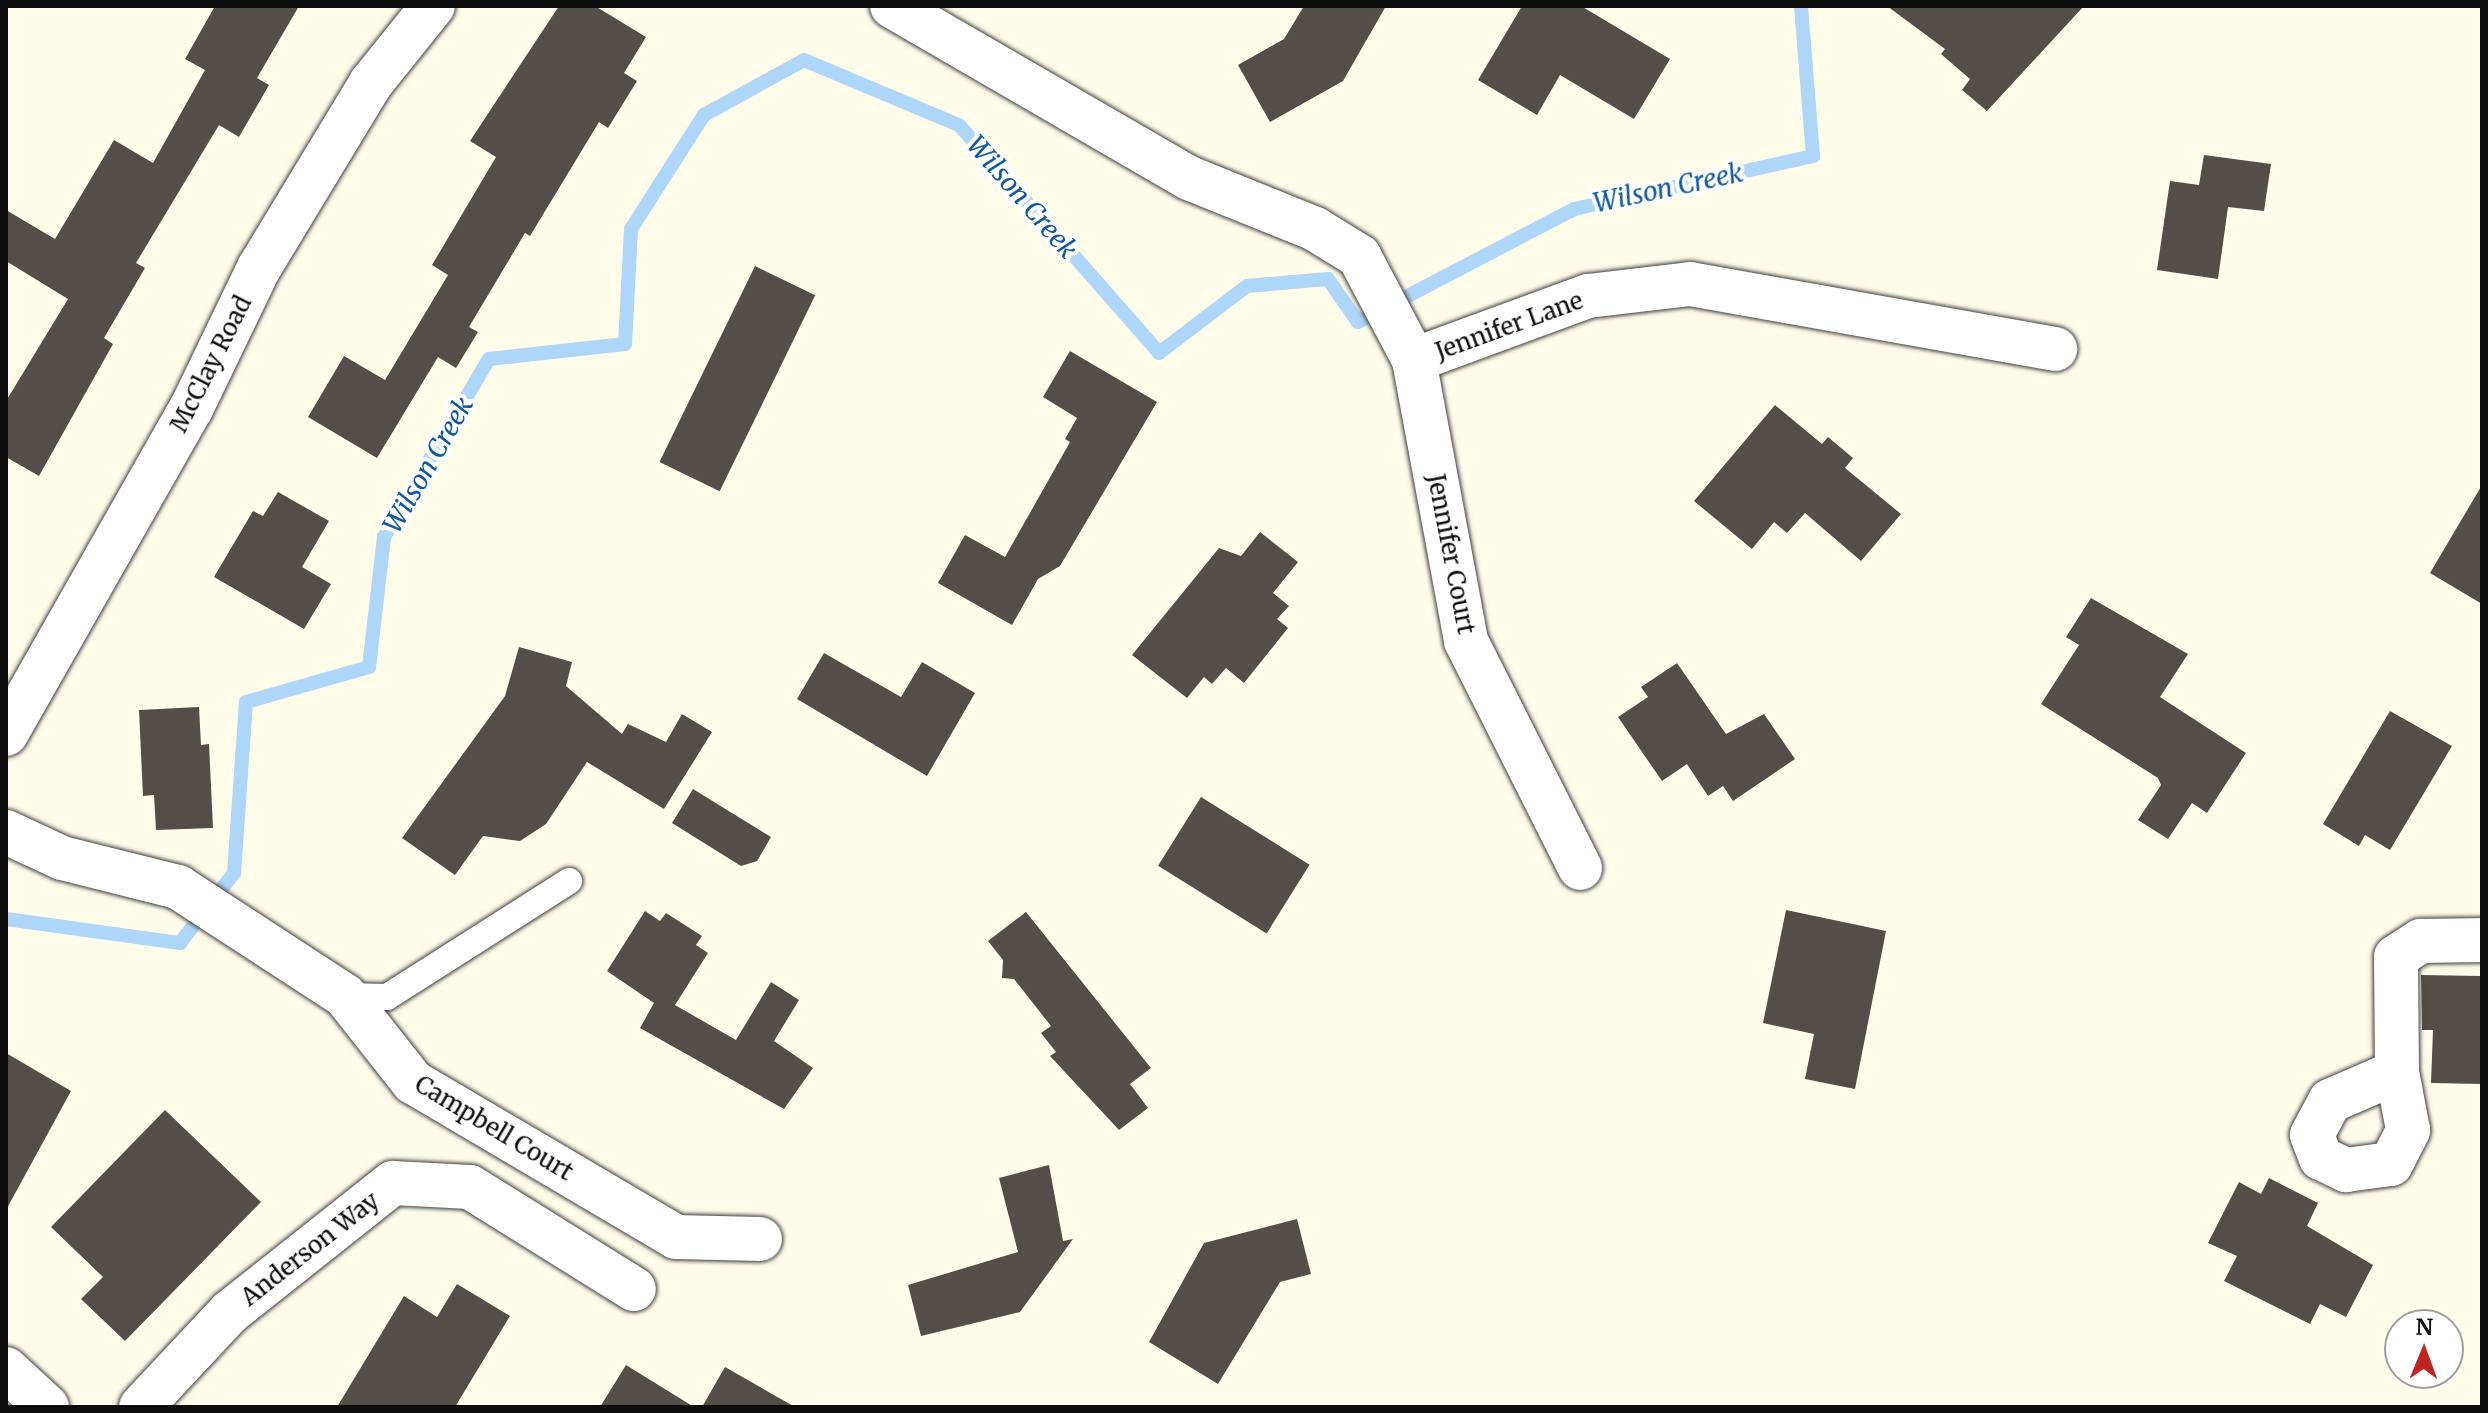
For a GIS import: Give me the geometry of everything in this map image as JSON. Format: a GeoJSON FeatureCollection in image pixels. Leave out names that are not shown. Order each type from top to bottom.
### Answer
{"type":"FeatureCollection","features":[{"type":"Feature","properties":{"kind":"street","name":"McClay Road"},"geometry":{"type":"LineString","coordinates":[[6,734],[191,409],[259,268],[371,83],[433,6]]}},
{"type":"Feature","properties":{"kind":"street","name":"Jennifer Lane"},"geometry":{"type":"LineString","coordinates":[[892,6],[1189,178],[1315,229],[1359,256],[1408,349],[1588,296],[1690,284],[2055,349]]}},
{"type":"Feature","properties":{"kind":"street","name":"Jennifer Court"},"geometry":{"type":"LineString","coordinates":[[1408,349],[1466,641],[1580,868]]}},
{"type":"Feature","properties":{"kind":"street","name":"Campbell Court"},"geometry":{"type":"LineString","coordinates":[[6,832],[62,858],[178,887],[345,996],[413,1082],[676,1237],[760,1239]]}},
{"type":"Feature","properties":{"kind":"street"},"geometry":{"type":"LineString","coordinates":[[2397,1072],[2396,957],[2421,941],[2482,940]]}},
{"type":"Feature","properties":{"kind":"street","name":"Anderson Way"},"geometry":{"type":"LineString","coordinates":[[141,1407],[230,1312],[393,1183],[470,1187],[634,1289]]}},
{"type":"Feature","properties":{"kind":"street"},"geometry":{"type":"LineString","coordinates":[[6,1369],[47,1407]]}},
{"type":"Feature","properties":{"kind":"lane"},"geometry":{"type":"LineString","coordinates":[[345,996],[387,997],[569,881]]}},
{"type":"Feature","properties":{"kind":"building"},"geometry":{"type":"Polygon","coordinates":[[[215,6],[299,6],[257,78],[269,85],[239,137],[219,125],[136,263],[145,268],[104,338],[113,344],[39,476],[6,457],[6,401],[68,299],[6,261],[6,210],[55,239],[114,140],[153,163],[205,70],[185,59],[215,6]]]}},
{"type":"Feature","properties":{"kind":"building"},"geometry":{"type":"Polygon","coordinates":[[[559,6],[595,6],[646,37],[624,73],[637,81],[608,128],[599,122],[530,236],[525,233],[469,327],[478,332],[456,368],[438,357],[377,458],[308,417],[344,356],[385,380],[448,275],[432,265],[496,157],[470,141],[559,6]]]}},
{"type":"Feature","properties":{"kind":"building"},"geometry":{"type":"Polygon","coordinates":[[[1304,6],[1386,6],[1343,81],[1270,122],[1238,65],[1284,39],[1304,6]]]}},
{"type":"Feature","properties":{"kind":"building"},"geometry":{"type":"Polygon","coordinates":[[[1522,6],[1581,6],[1670,59],[1634,119],[1560,75],[1537,115],[1478,80],[1522,6]]]}},
{"type":"Feature","properties":{"kind":"building"},"geometry":{"type":"Polygon","coordinates":[[[1887,6],[2084,6],[1987,111],[1962,90],[1970,79],[1941,54],[1945,49],[1887,6]]]}},
{"type":"Feature","properties":{"kind":"building"},"geometry":{"type":"Polygon","coordinates":[[[2204,155],[2271,164],[2264,211],[2228,207],[2218,279],[2157,270],[2170,181],[2199,185],[2204,155]]]}},
{"type":"Feature","properties":{"kind":"building"},"geometry":{"type":"Polygon","coordinates":[[[755,266],[815,295],[720,491],[659,462],[755,266]]]}},
{"type":"Feature","properties":{"kind":"building"},"geometry":{"type":"Polygon","coordinates":[[[1070,351],[1157,402],[1060,566],[1038,579],[1012,625],[938,583],[965,535],[1005,557],[1070,442],[1065,439],[1077,418],[1043,397],[1070,351]]]}},
{"type":"Feature","properties":{"kind":"building"},"geometry":{"type":"Polygon","coordinates":[[[1775,405],[1822,444],[1828,437],[1853,458],[1845,468],[1901,514],[1861,561],[1805,513],[1787,533],[1774,522],[1752,549],[1694,501],[1775,405]]]}},
{"type":"Feature","properties":{"kind":"building"},"geometry":{"type":"Polygon","coordinates":[[[2482,485],[2482,604],[2430,573],[2482,485]]]}},
{"type":"Feature","properties":{"kind":"building"},"geometry":{"type":"Polygon","coordinates":[[[278,492],[329,521],[302,567],[331,584],[304,629],[214,577],[253,511],[263,516],[278,492]]]}},
{"type":"Feature","properties":{"kind":"building"},"geometry":{"type":"Polygon","coordinates":[[[1260,532],[1298,562],[1273,593],[1289,606],[1277,619],[1288,628],[1244,683],[1226,668],[1212,684],[1204,677],[1187,698],[1132,655],[1219,548],[1241,556],[1260,532]]]}},
{"type":"Feature","properties":{"kind":"building"},"geometry":{"type":"Polygon","coordinates":[[[2091,598],[2188,654],[2160,697],[2246,753],[2207,813],[2192,803],[2168,839],[2138,820],[2161,785],[2158,778],[2041,704],[2079,645],[2066,637],[2091,598]]]}},
{"type":"Feature","properties":{"kind":"building"},"geometry":{"type":"Polygon","coordinates":[[[519,647],[572,662],[566,686],[622,734],[628,724],[666,742],[682,714],[712,732],[664,809],[587,762],[546,824],[520,841],[483,836],[455,875],[402,838],[505,696],[519,647]]]}},
{"type":"Feature","properties":{"kind":"building"},"geometry":{"type":"Polygon","coordinates":[[[824,653],[901,697],[922,662],[975,693],[927,776],[797,699],[824,653]]]}},
{"type":"Feature","properties":{"kind":"building"},"geometry":{"type":"Polygon","coordinates":[[[1677,663],[1726,734],[1764,714],[1795,759],[1733,801],[1723,786],[1708,796],[1687,764],[1662,781],[1618,717],[1648,697],[1641,687],[1677,663]]]}},
{"type":"Feature","properties":{"kind":"building"},"geometry":{"type":"Polygon","coordinates":[[[199,707],[201,745],[209,744],[213,828],[156,830],[154,795],[143,796],[139,710],[199,707]]]}},
{"type":"Feature","properties":{"kind":"building"},"geometry":{"type":"Polygon","coordinates":[[[2390,711],[2452,746],[2390,850],[2365,835],[2359,846],[2323,824],[2390,711]]]}},
{"type":"Feature","properties":{"kind":"building"},"geometry":{"type":"Polygon","coordinates":[[[693,789],[771,837],[757,861],[741,866],[672,823],[693,789]]]}},
{"type":"Feature","properties":{"kind":"building"},"geometry":{"type":"Polygon","coordinates":[[[1201,797],[1310,865],[1267,934],[1158,866],[1201,797]]]}},
{"type":"Feature","properties":{"kind":"building"},"geometry":{"type":"Polygon","coordinates":[[[1786,910],[1886,931],[1855,1089],[1805,1079],[1814,1034],[1763,1023],[1786,910]]]}},
{"type":"Feature","properties":{"kind":"building"},"geometry":{"type":"Polygon","coordinates":[[[645,911],[660,921],[666,913],[702,936],[696,945],[708,953],[675,1005],[736,1040],[771,982],[799,1000],[774,1041],[813,1068],[784,1109],[640,1028],[654,1003],[607,971],[645,911]]]}},
{"type":"Feature","properties":{"kind":"building"},"geometry":{"type":"Polygon","coordinates":[[[1026,912],[1151,1068],[1130,1084],[1148,1108],[1119,1130],[1050,1056],[1056,1052],[1041,1033],[1051,1026],[1014,979],[1002,978],[1003,960],[988,941],[1026,912]]]}},
{"type":"Feature","properties":{"kind":"building"},"geometry":{"type":"Polygon","coordinates":[[[2421,975],[2481,976],[2482,1084],[2431,1083],[2433,1030],[2422,1030],[2421,975]]]}},
{"type":"Feature","properties":{"kind":"building"},"geometry":{"type":"Polygon","coordinates":[[[6,1053],[71,1091],[6,1210],[6,1053]]]}},
{"type":"Feature","properties":{"kind":"building"},"geometry":{"type":"Polygon","coordinates":[[[165,1110],[261,1202],[125,1341],[81,1299],[103,1277],[51,1227],[165,1110]]]}},
{"type":"Feature","properties":{"kind":"building"},"geometry":{"type":"Polygon","coordinates":[[[1049,1165],[1063,1241],[1073,1239],[1020,1312],[921,1336],[908,1285],[1018,1252],[999,1178],[1049,1165]]]}},
{"type":"Feature","properties":{"kind":"building"},"geometry":{"type":"Polygon","coordinates":[[[2269,1178],[2318,1203],[2307,1226],[2373,1265],[2346,1317],[2320,1304],[2310,1324],[2224,1281],[2237,1256],[2208,1243],[2239,1182],[2261,1194],[2269,1178]]]}},
{"type":"Feature","properties":{"kind":"building"},"geometry":{"type":"Polygon","coordinates":[[[1297,1219],[1311,1274],[1280,1282],[1218,1384],[1149,1342],[1204,1243],[1297,1219]]]}},
{"type":"Feature","properties":{"kind":"building"},"geometry":{"type":"Polygon","coordinates":[[[457,1284],[510,1316],[455,1407],[337,1407],[404,1296],[437,1317],[457,1284]]]}},
{"type":"Feature","properties":{"kind":"building"},"geometry":{"type":"Polygon","coordinates":[[[626,1365],[694,1407],[600,1407],[626,1365]]]}},
{"type":"Feature","properties":{"kind":"building"},"geometry":{"type":"Polygon","coordinates":[[[725,1367],[795,1407],[702,1407],[725,1367]]]}},
{"type":"Feature","properties":{"kind":"waterway","name":"Wilson Creek"},"geometry":{"type":"LineString","coordinates":[[6,919],[180,943],[234,873],[246,702],[369,667],[384,537],[489,359],[625,344],[631,229],[704,115],[804,60],[959,125],[1159,353],[1247,286],[1328,279],[1358,322],[1574,209],[1813,156],[1801,6]]}}]}
